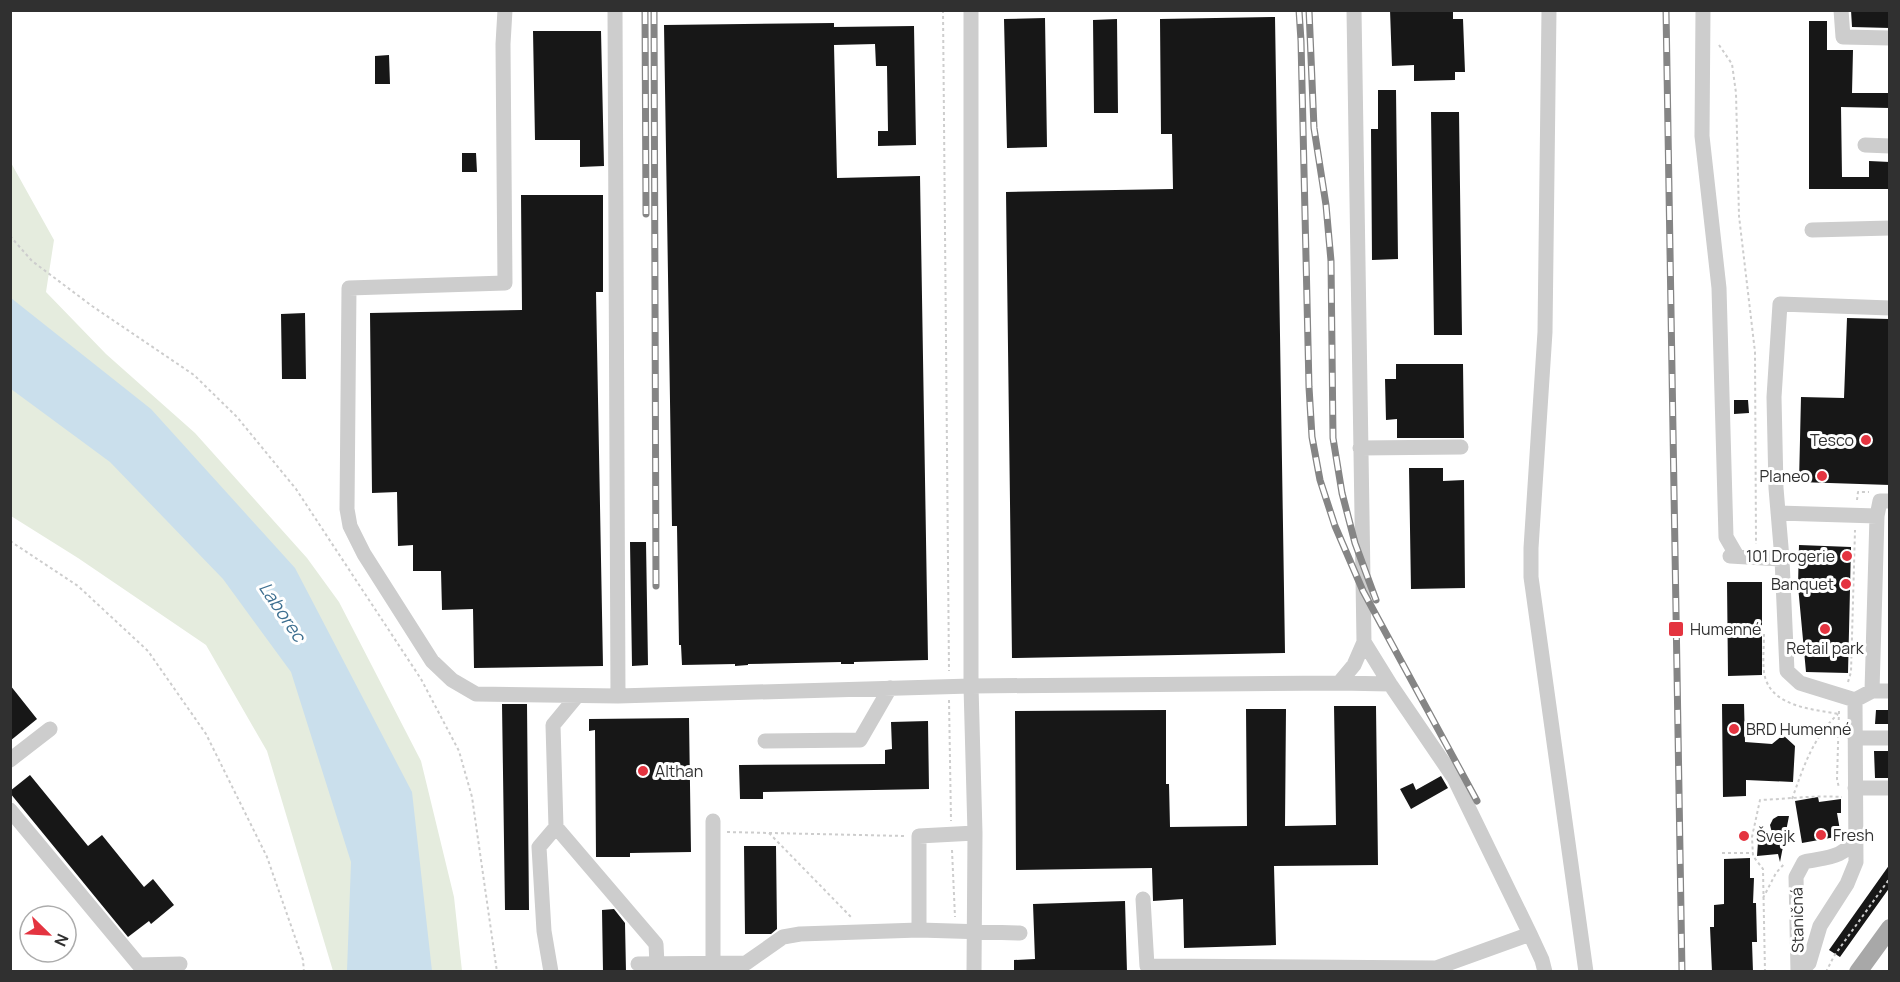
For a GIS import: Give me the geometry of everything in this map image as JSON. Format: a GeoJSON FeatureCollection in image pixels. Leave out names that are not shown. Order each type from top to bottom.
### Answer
{"type":"FeatureCollection","features":[{"type":"Feature","properties":{"kind":"main road"},"geometry":{"type":"LineString","coordinates":[[1858,972],[1890,928]]}},
{"type":"Feature","properties":{"kind":"street"},"geometry":{"type":"LineString","coordinates":[[505,10],[503,44],[505,283],[349,288],[347,509],[350,526],[364,554],[432,661],[453,681],[476,694],[577,696],[971,686],[1390,684]]}},
{"type":"Feature","properties":{"kind":"street"},"geometry":{"type":"LineString","coordinates":[[615,10],[618,696]]}},
{"type":"Feature","properties":{"kind":"street"},"geometry":{"type":"LineString","coordinates":[[971,10],[971,686],[975,833],[974,972]]}},
{"type":"Feature","properties":{"kind":"street"},"geometry":{"type":"LineString","coordinates":[[1339,683],[1354,665],[1364,642],[1354,10]]}},
{"type":"Feature","properties":{"kind":"street"},"geometry":{"type":"LineString","coordinates":[[1549,10],[1545,332],[1531,577],[1586,972]]}},
{"type":"Feature","properties":{"kind":"street"},"geometry":{"type":"LineString","coordinates":[[1702,10],[1702,136],[1719,288],[1726,537],[1734,556],[1782,559]]}},
{"type":"Feature","properties":{"kind":"street"},"geometry":{"type":"LineString","coordinates":[[1841,10],[1844,37],[1890,38]]}},
{"type":"Feature","properties":{"kind":"street"},"geometry":{"type":"LineString","coordinates":[[1865,145],[1890,146]]}},
{"type":"Feature","properties":{"kind":"street"},"geometry":{"type":"LineString","coordinates":[[1812,230],[1890,228]]}},
{"type":"Feature","properties":{"kind":"street"},"geometry":{"type":"LineString","coordinates":[[1890,308],[1780,304],[1774,397],[1787,672],[1800,683],[1849,699],[1872,691],[1890,692]]}},
{"type":"Feature","properties":{"kind":"street"},"geometry":{"type":"LineString","coordinates":[[1360,448],[1461,447]]}},
{"type":"Feature","properties":{"kind":"street"},"geometry":{"type":"LineString","coordinates":[[1872,691],[1877,516],[1880,501],[1890,501]]}},
{"type":"Feature","properties":{"kind":"street"},"geometry":{"type":"LineString","coordinates":[[1778,513],[1877,516]]}},
{"type":"Feature","properties":{"kind":"street"},"geometry":{"type":"LineString","coordinates":[[1364,642],[1454,778],[1530,934],[1545,972]]}},
{"type":"Feature","properties":{"kind":"street"},"geometry":{"type":"LineString","coordinates":[[765,741],[860,740],[890,688]]}},
{"type":"Feature","properties":{"kind":"street"},"geometry":{"type":"LineString","coordinates":[[577,696],[553,725],[556,827],[656,944],[657,964]]}},
{"type":"Feature","properties":{"kind":"street","name":"Staničná"},"geometry":{"type":"LineString","coordinates":[[1799,972],[1809,963],[1820,926],[1847,884],[1856,862],[1857,836],[1851,794],[1855,738],[1849,699]]}},
{"type":"Feature","properties":{"kind":"street"},"geometry":{"type":"LineString","coordinates":[[10,760],[50,729]]}},
{"type":"Feature","properties":{"kind":"street"},"geometry":{"type":"LineString","coordinates":[[1855,738],[1890,738]]}},
{"type":"Feature","properties":{"kind":"street"},"geometry":{"type":"LineString","coordinates":[[1851,794],[1890,788]]}},
{"type":"Feature","properties":{"kind":"street"},"geometry":{"type":"LineString","coordinates":[[10,810],[139,964],[180,964]]}},
{"type":"Feature","properties":{"kind":"street"},"geometry":{"type":"LineString","coordinates":[[713,826],[713,964]]}},
{"type":"Feature","properties":{"kind":"street"},"geometry":{"type":"LineString","coordinates":[[551,972],[544,931],[539,848],[556,827]]}},
{"type":"Feature","properties":{"kind":"street"},"geometry":{"type":"LineString","coordinates":[[920,930],[919,836],[975,833]]}},
{"type":"Feature","properties":{"kind":"street","name":"Staničná"},"geometry":{"type":"LineString","coordinates":[[1799,972],[1796,877],[1804,862],[1842,855],[1857,836]]}},
{"type":"Feature","properties":{"kind":"street"},"geometry":{"type":"LineString","coordinates":[[1143,899],[1147,966],[1441,970],[1530,934]]}},
{"type":"Feature","properties":{"kind":"street"},"geometry":{"type":"LineString","coordinates":[[638,964],[746,963],[783,937],[800,933],[920,930],[1020,933]]}},
{"type":"Feature","properties":{"kind":"path"},"geometry":{"type":"LineString","coordinates":[[943,10],[949,687],[955,931]]}},
{"type":"Feature","properties":{"kind":"path"},"geometry":{"type":"LineString","coordinates":[[1717,43],[1732,64],[1736,93],[1739,216],[1755,352],[1756,557]]}},
{"type":"Feature","properties":{"kind":"path"},"geometry":{"type":"LineString","coordinates":[[10,236],[32,261],[66,287],[194,375],[237,417],[296,489],[420,679],[459,751],[472,797],[497,972]]}},
{"type":"Feature","properties":{"kind":"path"},"geometry":{"type":"LineString","coordinates":[[1792,799],[1813,745],[1849,699],[1858,492]]}},
{"type":"Feature","properties":{"kind":"path"},"geometry":{"type":"LineString","coordinates":[[10,541],[78,586],[148,651],[206,734],[267,857],[303,960],[304,972]]}},
{"type":"Feature","properties":{"kind":"path"},"geometry":{"type":"LineString","coordinates":[[1764,634],[1764,640]]}},
{"type":"Feature","properties":{"kind":"path"},"geometry":{"type":"LineString","coordinates":[[1838,714],[1837,779],[1851,794]]}},
{"type":"Feature","properties":{"kind":"path"},"geometry":{"type":"LineString","coordinates":[[1765,972],[1763,869],[1752,856],[1752,837],[1760,800],[1851,794]]}},
{"type":"Feature","properties":{"kind":"path"},"geometry":{"type":"LineString","coordinates":[[713,826],[769,833],[919,836]]}},
{"type":"Feature","properties":{"kind":"path"},"geometry":{"type":"LineString","coordinates":[[769,833],[866,932]]}},
{"type":"Feature","properties":{"kind":"path"},"geometry":{"type":"LineString","coordinates":[[1722,853],[1753,853]]}},
{"type":"Feature","properties":{"kind":"path"},"geometry":{"type":"LineString","coordinates":[[1763,898],[1776,873],[1790,858]]}},
{"type":"Feature","properties":{"kind":"path"},"geometry":{"type":"LineString","coordinates":[[1826,972],[1834,956],[1890,878]]}},
{"type":"Feature","properties":{"kind":"shaded area"},"geometry":{"type":"Polygon","coordinates":[[[10,161],[54,240],[46,292],[106,354],[195,433],[307,558],[339,602],[421,761],[454,897],[462,971],[333,971],[267,751],[206,645],[78,558],[11,516],[10,161]]]}},
{"type":"Feature","properties":{"kind":"water","name":"Laborec"},"geometry":{"type":"Polygon","coordinates":[[[11,298],[151,409],[295,568],[412,792],[432,971],[347,971],[351,862],[291,672],[223,579],[110,462],[11,389],[11,298]]]}},
{"type":"Feature","properties":{"kind":"building"},"geometry":{"type":"Polygon","coordinates":[[[1390,10],[1453,10],[1453,19],[1463,19],[1465,72],[1455,72],[1455,80],[1414,81],[1414,65],[1392,66],[1390,10]]]}},
{"type":"Feature","properties":{"kind":"building"},"geometry":{"type":"Polygon","coordinates":[[[1851,10],[1890,10],[1890,28],[1852,27],[1851,10]]]}},
{"type":"Feature","properties":{"kind":"building"},"geometry":{"type":"Polygon","coordinates":[[[1275,17],[1285,653],[1012,658],[1006,192],[1173,189],[1172,134],[1161,134],[1160,19],[1275,17]]]}},
{"type":"Feature","properties":{"kind":"building"},"geometry":{"type":"Polygon","coordinates":[[[1045,18],[1047,147],[1007,148],[1004,19],[1045,18]]]}},
{"type":"Feature","properties":{"kind":"building"},"geometry":{"type":"Polygon","coordinates":[[[1117,19],[1118,113],[1094,113],[1093,20],[1117,19]]]}},
{"type":"Feature","properties":{"kind":"building"},"geometry":{"type":"Polygon","coordinates":[[[1809,21],[1827,21],[1827,50],[1853,50],[1852,93],[1890,93],[1890,108],[1841,107],[1842,177],[1869,177],[1869,161],[1890,162],[1890,189],[1809,189],[1809,21]]]}},
{"type":"Feature","properties":{"kind":"building"},"geometry":{"type":"Polygon","coordinates":[[[834,23],[834,27],[914,26],[916,145],[878,146],[878,131],[888,131],[887,66],[876,66],[875,44],[834,45],[837,178],[920,176],[928,660],[854,662],[854,664],[841,664],[841,662],[735,666],[735,664],[682,665],[681,645],[679,645],[677,526],[672,526],[664,25],[834,23]]]}},
{"type":"Feature","properties":{"kind":"building"},"geometry":{"type":"Polygon","coordinates":[[[533,31],[601,31],[604,166],[580,167],[580,140],[535,140],[533,31]]]}},
{"type":"Feature","properties":{"kind":"building"},"geometry":{"type":"Polygon","coordinates":[[[389,55],[390,84],[375,84],[375,56],[389,55]]]}},
{"type":"Feature","properties":{"kind":"building"},"geometry":{"type":"Polygon","coordinates":[[[1378,90],[1396,90],[1398,259],[1372,260],[1371,129],[1378,129],[1378,90]]]}},
{"type":"Feature","properties":{"kind":"building"},"geometry":{"type":"Polygon","coordinates":[[[1431,112],[1459,112],[1462,335],[1434,335],[1431,112]]]}},
{"type":"Feature","properties":{"kind":"building"},"geometry":{"type":"Polygon","coordinates":[[[462,153],[476,153],[477,172],[462,172],[462,153]]]}},
{"type":"Feature","properties":{"kind":"building"},"geometry":{"type":"Polygon","coordinates":[[[521,195],[603,195],[603,292],[596,292],[603,666],[474,668],[473,609],[442,610],[441,571],[413,571],[413,545],[398,546],[397,492],[372,493],[370,313],[522,310],[521,195]]]}},
{"type":"Feature","properties":{"kind":"building"},"geometry":{"type":"Polygon","coordinates":[[[305,313],[306,379],[282,379],[281,314],[305,313]]]}},
{"type":"Feature","properties":{"kind":"building","name":"Tesco"},"geometry":{"type":"Polygon","coordinates":[[[1847,318],[1890,319],[1890,485],[1799,482],[1801,397],[1844,398],[1847,318]]]}},
{"type":"Feature","properties":{"kind":"building"},"geometry":{"type":"Polygon","coordinates":[[[1396,364],[1463,364],[1464,438],[1397,438],[1397,419],[1386,420],[1385,379],[1396,379],[1396,364]]]}},
{"type":"Feature","properties":{"kind":"building"},"geometry":{"type":"Polygon","coordinates":[[[1734,400],[1748,400],[1749,413],[1734,414],[1734,400]]]}},
{"type":"Feature","properties":{"kind":"building"},"geometry":{"type":"Polygon","coordinates":[[[1409,468],[1443,468],[1443,481],[1464,480],[1465,588],[1411,589],[1409,468]]]}},
{"type":"Feature","properties":{"kind":"building"},"geometry":{"type":"Polygon","coordinates":[[[630,542],[646,542],[648,665],[632,666],[630,542]]]}},
{"type":"Feature","properties":{"kind":"building","name":"Retail park"},"geometry":{"type":"Polygon","coordinates":[[[1799,545],[1851,547],[1848,673],[1806,672],[1798,586],[1799,545]]]}},
{"type":"Feature","properties":{"kind":"building"},"geometry":{"type":"Polygon","coordinates":[[[1727,582],[1762,582],[1762,675],[1728,676],[1727,582]]]}},
{"type":"Feature","properties":{"kind":"building"},"geometry":{"type":"Polygon","coordinates":[[[10,685],[37,719],[10,741],[10,685]]]}},
{"type":"Feature","properties":{"kind":"building"},"geometry":{"type":"Polygon","coordinates":[[[502,704],[527,704],[529,910],[505,910],[502,704]]]}},
{"type":"Feature","properties":{"kind":"building"},"geometry":{"type":"Polygon","coordinates":[[[1722,704],[1744,704],[1745,742],[1772,744],[1783,735],[1795,746],[1793,782],[1746,780],[1746,796],[1723,797],[1722,704]]]}},
{"type":"Feature","properties":{"kind":"building"},"geometry":{"type":"Polygon","coordinates":[[[1334,706],[1376,706],[1378,865],[1274,866],[1276,945],[1184,948],[1183,899],[1153,901],[1152,868],[1016,870],[1015,711],[1166,710],[1166,784],[1169,784],[1170,827],[1247,826],[1246,709],[1286,709],[1285,826],[1336,825],[1334,706]]]}},
{"type":"Feature","properties":{"kind":"building"},"geometry":{"type":"Polygon","coordinates":[[[1876,710],[1890,710],[1890,724],[1875,724],[1876,710]]]}},
{"type":"Feature","properties":{"kind":"building","name":"Althan"},"geometry":{"type":"Polygon","coordinates":[[[689,718],[691,852],[630,853],[630,857],[596,857],[595,730],[589,731],[589,719],[689,718]]]}},
{"type":"Feature","properties":{"kind":"building"},"geometry":{"type":"Polygon","coordinates":[[[928,721],[929,789],[763,792],[763,799],[740,799],[739,765],[885,764],[885,750],[892,749],[891,722],[928,721]]]}},
{"type":"Feature","properties":{"kind":"building"},"geometry":{"type":"Polygon","coordinates":[[[1874,751],[1890,751],[1890,778],[1875,778],[1874,751]]]}},
{"type":"Feature","properties":{"kind":"building"},"geometry":{"type":"Polygon","coordinates":[[[30,775],[88,846],[102,835],[144,887],[153,879],[174,905],[151,924],[149,921],[128,937],[10,793],[30,775]]]}},
{"type":"Feature","properties":{"kind":"building"},"geometry":{"type":"Polygon","coordinates":[[[1441,776],[1448,788],[1411,809],[1400,789],[1413,783],[1416,790],[1441,776]]]}},
{"type":"Feature","properties":{"kind":"building"},"geometry":{"type":"Polygon","coordinates":[[[1818,797],[1819,802],[1841,799],[1841,813],[1837,813],[1841,836],[1802,843],[1795,801],[1818,797]]]}},
{"type":"Feature","properties":{"kind":"building"},"geometry":{"type":"Polygon","coordinates":[[[1778,816],[1789,816],[1780,862],[1778,854],[1757,856],[1758,842],[1774,841],[1770,825],[1778,816]]]}},
{"type":"Feature","properties":{"kind":"building"},"geometry":{"type":"Polygon","coordinates":[[[744,846],[776,846],[777,929],[771,934],[745,934],[744,846]]]}},
{"type":"Feature","properties":{"kind":"building"},"geometry":{"type":"Polygon","coordinates":[[[1750,858],[1750,878],[1754,878],[1753,903],[1756,903],[1757,942],[1752,942],[1753,972],[1712,972],[1710,927],[1714,927],[1714,905],[1724,904],[1724,859],[1750,858]]]}},
{"type":"Feature","properties":{"kind":"building"},"geometry":{"type":"Polygon","coordinates":[[[1890,864],[1890,887],[1840,957],[1829,950],[1890,864]]]}},
{"type":"Feature","properties":{"kind":"building"},"geometry":{"type":"Polygon","coordinates":[[[1125,901],[1127,972],[1014,972],[1014,960],[1035,959],[1033,904],[1125,901]]]}},
{"type":"Feature","properties":{"kind":"building"},"geometry":{"type":"Polygon","coordinates":[[[614,909],[625,923],[626,972],[603,972],[602,910],[614,909]]]}},
{"type":"Feature","properties":{"kind":"railway"},"geometry":{"type":"LineString","coordinates":[[645,10],[646,214]]}},
{"type":"Feature","properties":{"kind":"railway"},"geometry":{"type":"LineString","coordinates":[[654,10],[656,586]]}},
{"type":"Feature","properties":{"kind":"railway"},"geometry":{"type":"LineString","coordinates":[[1299,10],[1309,387],[1312,437],[1320,480],[1335,526],[1363,591],[1477,801]]}},
{"type":"Feature","properties":{"kind":"railway"},"geometry":{"type":"LineString","coordinates":[[1309,10],[1314,128],[1326,205],[1331,261],[1333,438],[1342,493],[1355,543],[1376,600]]}},
{"type":"Feature","properties":{"kind":"railway"},"geometry":{"type":"LineString","coordinates":[[1666,10],[1682,972]]}},
{"type":"Feature","properties":{"kind":"place","name":"Tesco"},"geometry":{"type":"Point","coordinates":[1866,440]}},
{"type":"Feature","properties":{"kind":"place","name":"Planeo"},"geometry":{"type":"Point","coordinates":[1822,476]}},
{"type":"Feature","properties":{"kind":"place","name":"101 Drogerie"},"geometry":{"type":"Point","coordinates":[1847,556]}},
{"type":"Feature","properties":{"kind":"place","name":"Banquet"},"geometry":{"type":"Point","coordinates":[1846,584]}},
{"type":"Feature","properties":{"kind":"place","name":"Humenné"},"geometry":{"type":"Point","coordinates":[1676,629]}},
{"type":"Feature","properties":{"kind":"place","name":"Retail park"},"geometry":{"type":"Point","coordinates":[1825,629]}},
{"type":"Feature","properties":{"kind":"place","name":"BRD Humenné"},"geometry":{"type":"Point","coordinates":[1734,729]}},
{"type":"Feature","properties":{"kind":"place","name":"Althan"},"geometry":{"type":"Point","coordinates":[643,771]}},
{"type":"Feature","properties":{"kind":"place","name":"Fresh"},"geometry":{"type":"Point","coordinates":[1821,835]}},
{"type":"Feature","properties":{"kind":"place","name":"Švejk"},"geometry":{"type":"Point","coordinates":[1744,836]}}]}
